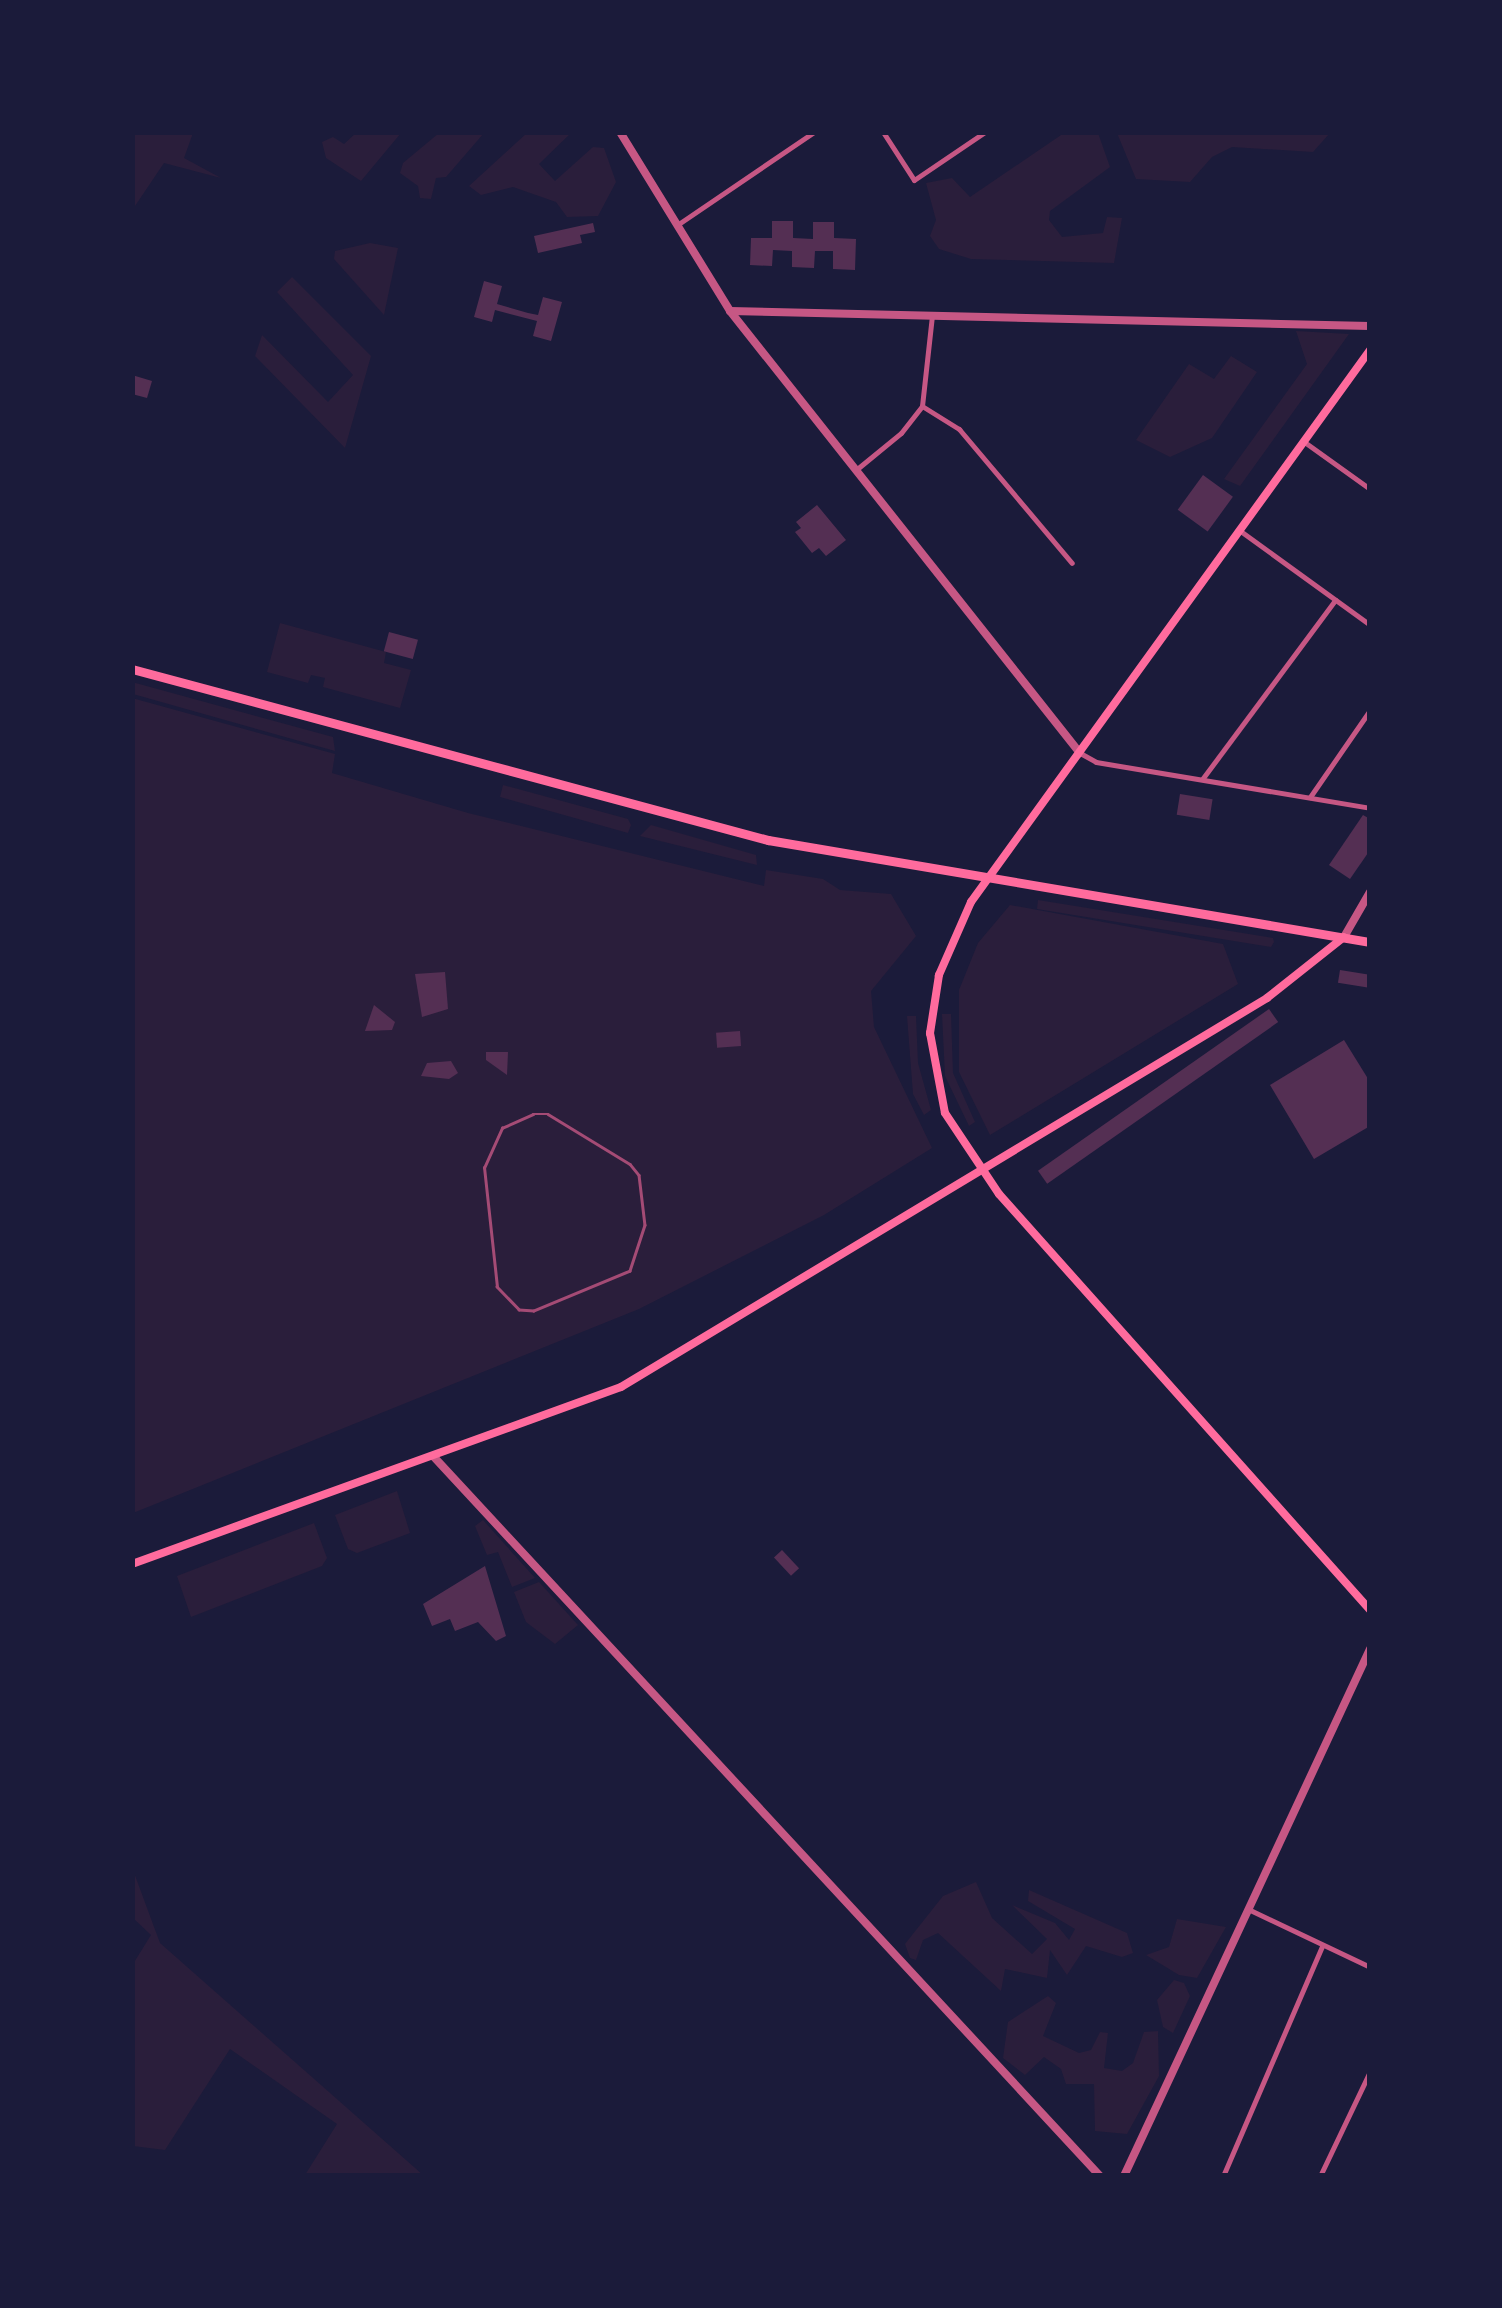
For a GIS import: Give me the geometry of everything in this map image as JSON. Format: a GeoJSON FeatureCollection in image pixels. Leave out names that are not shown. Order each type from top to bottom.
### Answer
{"type":"FeatureCollection","features":[{"type":"Feature","properties":{"kind":"main road"},"geometry":{"type":"LineString","coordinates":[[1370,350],[989,877],[949,947],[930,1033],[945,1113],[981,1169],[1370,1610]]}},
{"type":"Feature","properties":{"kind":"main road"},"geometry":{"type":"LineString","coordinates":[[132,669],[712,827],[1370,942]]}},
{"type":"Feature","properties":{"kind":"main road"},"geometry":{"type":"LineString","coordinates":[[132,1564],[621,1387],[1267,998],[1344,937]]}},
{"type":"Feature","properties":{"kind":"street"},"geometry":{"type":"LineString","coordinates":[[620,132],[730,310],[1080,753],[1096,762],[1370,808]]}},
{"type":"Feature","properties":{"kind":"street"},"geometry":{"type":"LineString","coordinates":[[677,225],[814,132]]}},
{"type":"Feature","properties":{"kind":"street"},"geometry":{"type":"LineString","coordinates":[[883,132],[914,180],[985,132]]}},
{"type":"Feature","properties":{"kind":"street"},"geometry":{"type":"LineString","coordinates":[[730,310],[1370,326]]}},
{"type":"Feature","properties":{"kind":"street"},"geometry":{"type":"LineString","coordinates":[[856,470],[901,433],[922,406],[932,316]]}},
{"type":"Feature","properties":{"kind":"street"},"geometry":{"type":"LineString","coordinates":[[922,406],[960,428],[1072,563]]}},
{"type":"Feature","properties":{"kind":"street"},"geometry":{"type":"LineString","coordinates":[[1303,442],[1370,489]]}},
{"type":"Feature","properties":{"kind":"street"},"geometry":{"type":"LineString","coordinates":[[1239,530],[1370,624]]}},
{"type":"Feature","properties":{"kind":"street"},"geometry":{"type":"LineString","coordinates":[[1202,780],[1336,600]]}},
{"type":"Feature","properties":{"kind":"street"},"geometry":{"type":"LineString","coordinates":[[1310,797],[1370,710]]}},
{"type":"Feature","properties":{"kind":"street"},"geometry":{"type":"LineString","coordinates":[[1344,937],[1370,892]]}},
{"type":"Feature","properties":{"kind":"street"},"geometry":{"type":"LineString","coordinates":[[434,1457],[1100,2176]]}},
{"type":"Feature","properties":{"kind":"street"},"geometry":{"type":"LineString","coordinates":[[1124,2176],[1370,1649]]}},
{"type":"Feature","properties":{"kind":"street"},"geometry":{"type":"LineString","coordinates":[[1247,1909],[1370,1967]]}},
{"type":"Feature","properties":{"kind":"street"},"geometry":{"type":"LineString","coordinates":[[1223,2176],[1322,1946]]}},
{"type":"Feature","properties":{"kind":"street"},"geometry":{"type":"LineString","coordinates":[[1320,2176],[1370,2071]]}},
{"type":"Feature","properties":{"kind":"shaded area"},"geometry":{"type":"Polygon","coordinates":[[[133,132],[193,133],[184,158],[221,178],[164,163],[133,209],[133,132]]]}},
{"type":"Feature","properties":{"kind":"shaded area"},"geometry":{"type":"Polygon","coordinates":[[[357,132],[401,133],[361,181],[326,158],[322,142],[333,137],[344,144],[357,132]]]}},
{"type":"Feature","properties":{"kind":"shaded area"},"geometry":{"type":"Polygon","coordinates":[[[439,133],[484,133],[446,177],[436,178],[431,199],[420,198],[418,186],[400,173],[403,163],[439,133]]]}},
{"type":"Feature","properties":{"kind":"shaded area"},"geometry":{"type":"Polygon","coordinates":[[[527,133],[571,133],[539,164],[555,181],[593,147],[604,148],[616,182],[598,216],[567,217],[556,202],[513,187],[481,195],[469,186],[527,133]]]}},
{"type":"Feature","properties":{"kind":"shaded area"},"geometry":{"type":"Polygon","coordinates":[[[1064,133],[1098,133],[1110,167],[1050,211],[1049,220],[1062,237],[1103,233],[1107,217],[1122,218],[1114,263],[971,259],[939,249],[930,236],[936,220],[926,183],[952,178],[970,197],[1064,133]]]}},
{"type":"Feature","properties":{"kind":"shaded area"},"geometry":{"type":"Polygon","coordinates":[[[1117,133],[1330,133],[1313,152],[1232,147],[1212,157],[1190,182],[1136,179],[1117,133]]]}},
{"type":"Feature","properties":{"kind":"shaded area"},"geometry":{"type":"Polygon","coordinates":[[[370,243],[398,248],[384,315],[334,259],[335,251],[370,243]]]}},
{"type":"Feature","properties":{"kind":"shaded area"},"geometry":{"type":"Polygon","coordinates":[[[292,277],[371,356],[345,448],[255,356],[262,335],[328,402],[353,375],[277,292],[292,277]]]}},
{"type":"Feature","properties":{"kind":"shaded area"},"geometry":{"type":"Polygon","coordinates":[[[1296,331],[1349,334],[1240,486],[1224,479],[1307,364],[1296,331]]]}},
{"type":"Feature","properties":{"kind":"shaded area"},"geometry":{"type":"Polygon","coordinates":[[[1231,356],[1257,372],[1212,438],[1170,457],[1136,440],[1189,364],[1214,379],[1231,356]]]}},
{"type":"Feature","properties":{"kind":"shaded area"},"geometry":{"type":"Polygon","coordinates":[[[280,623],[386,652],[384,663],[411,670],[400,708],[323,687],[325,678],[311,675],[308,683],[267,672],[280,623]]]}},
{"type":"Feature","properties":{"kind":"shaded area"},"geometry":{"type":"Polygon","coordinates":[[[132,682],[333,737],[335,751],[133,694],[132,682]]]}},
{"type":"Feature","properties":{"kind":"shaded area"},"geometry":{"type":"Polygon","coordinates":[[[132,698],[335,754],[332,773],[468,813],[764,886],[766,870],[823,879],[840,890],[891,894],[916,936],[871,991],[874,1027],[932,1148],[824,1215],[639,1309],[133,1513],[132,698]]]}},
{"type":"Feature","properties":{"kind":"shaded area"},"geometry":{"type":"Polygon","coordinates":[[[503,785],[628,819],[631,825],[628,833],[500,797],[503,785]]]}},
{"type":"Feature","properties":{"kind":"shaded area"},"geometry":{"type":"Polygon","coordinates":[[[651,825],[756,855],[757,865],[640,836],[651,825]]]}},
{"type":"Feature","properties":{"kind":"shaded area"},"geometry":{"type":"Polygon","coordinates":[[[1038,900],[1273,938],[1274,942],[1271,947],[1037,909],[1038,900]]]}},
{"type":"Feature","properties":{"kind":"shaded area"},"geometry":{"type":"Polygon","coordinates":[[[1010,905],[1223,944],[1238,984],[990,1135],[959,1072],[959,990],[978,943],[1010,905]]]}},
{"type":"Feature","properties":{"kind":"shaded area"},"geometry":{"type":"Polygon","coordinates":[[[942,1014],[951,1014],[953,1073],[975,1122],[969,1126],[945,1076],[942,1014]]]}},
{"type":"Feature","properties":{"kind":"shaded area"},"geometry":{"type":"Polygon","coordinates":[[[907,1016],[916,1016],[918,1063],[931,1110],[924,1115],[913,1094],[907,1016]]]}},
{"type":"Feature","properties":{"kind":"shaded area"},"geometry":{"type":"Polygon","coordinates":[[[397,1491],[410,1533],[357,1553],[348,1549],[335,1515],[397,1491]]]}},
{"type":"Feature","properties":{"kind":"shaded area"},"geometry":{"type":"Polygon","coordinates":[[[483,1520],[535,1578],[512,1587],[498,1552],[487,1555],[475,1526],[483,1520]]]}},
{"type":"Feature","properties":{"kind":"shaded area"},"geometry":{"type":"Polygon","coordinates":[[[314,1523],[327,1558],[322,1566],[191,1617],[177,1576],[314,1523]]]}},
{"type":"Feature","properties":{"kind":"shaded area"},"geometry":{"type":"Polygon","coordinates":[[[539,1582],[578,1625],[555,1644],[526,1622],[514,1592],[539,1582]]]}},
{"type":"Feature","properties":{"kind":"shaded area"},"geometry":{"type":"Polygon","coordinates":[[[133,1870],[160,1943],[423,2175],[305,2175],[337,2124],[230,2049],[165,2150],[133,2146],[133,1964],[151,1935],[133,1918],[133,1870]]]}},
{"type":"Feature","properties":{"kind":"shaded area"},"geometry":{"type":"Polygon","coordinates":[[[976,1882],[992,1918],[1032,1954],[1047,1939],[1012,1905],[1055,1923],[1069,1940],[1075,1929],[1028,1901],[1029,1890],[1127,1933],[1133,1953],[1122,1957],[1086,1946],[1067,1975],[1050,1950],[1047,1978],[1005,1969],[1001,1991],[938,1933],[923,1940],[916,1960],[910,1958],[905,1944],[943,1896],[976,1882]]]}},
{"type":"Feature","properties":{"kind":"shaded area"},"geometry":{"type":"Polygon","coordinates":[[[1177,1919],[1226,1927],[1197,1978],[1179,1975],[1146,1955],[1169,1947],[1177,1919]]]}},
{"type":"Feature","properties":{"kind":"shaded area"},"geometry":{"type":"Polygon","coordinates":[[[1174,1980],[1184,1983],[1190,1996],[1173,2033],[1163,2027],[1157,2000],[1174,1980]]]}},
{"type":"Feature","properties":{"kind":"shaded area"},"geometry":{"type":"Polygon","coordinates":[[[1048,1996],[1056,2003],[1043,2036],[1079,2053],[1091,2050],[1100,2032],[1108,2033],[1104,2068],[1122,2071],[1133,2063],[1144,2032],[1158,2031],[1159,2076],[1127,2134],[1095,2131],[1094,2084],[1066,2084],[1061,2069],[1044,2057],[1025,2075],[1003,2058],[1008,2022],[1048,1996]]]}},
{"type":"Feature","properties":{"kind":"building"},"geometry":{"type":"Polygon","coordinates":[[[772,221],[793,221],[793,238],[813,239],[813,222],[834,222],[834,238],[856,239],[855,270],[833,269],[833,251],[815,251],[814,268],[792,267],[792,251],[773,250],[772,266],[750,265],[751,238],[772,238],[772,221]]]}},
{"type":"Feature","properties":{"kind":"building"},"geometry":{"type":"Polygon","coordinates":[[[593,223],[595,232],[580,235],[582,243],[538,253],[534,236],[593,223]]]}},
{"type":"Feature","properties":{"kind":"building"},"geometry":{"type":"Polygon","coordinates":[[[484,281],[502,286],[497,304],[528,313],[538,315],[543,297],[562,302],[551,341],[533,336],[537,321],[495,310],[492,322],[474,317],[484,281]]]}},
{"type":"Feature","properties":{"kind":"building"},"geometry":{"type":"Polygon","coordinates":[[[132,375],[152,381],[147,398],[132,394],[132,375]]]}},
{"type":"Feature","properties":{"kind":"building"},"geometry":{"type":"Polygon","coordinates":[[[1203,475],[1233,497],[1208,532],[1178,510],[1203,475]]]}},
{"type":"Feature","properties":{"kind":"building"},"geometry":{"type":"Polygon","coordinates":[[[817,505],[846,540],[826,556],[819,548],[812,553],[795,532],[801,528],[796,522],[817,505]]]}},
{"type":"Feature","properties":{"kind":"building"},"geometry":{"type":"Polygon","coordinates":[[[389,632],[418,640],[413,659],[384,651],[389,632]]]}},
{"type":"Feature","properties":{"kind":"building"},"geometry":{"type":"Polygon","coordinates":[[[1180,794],[1213,799],[1209,820],[1177,815],[1180,794]]]}},
{"type":"Feature","properties":{"kind":"building"},"geometry":{"type":"Polygon","coordinates":[[[1363,815],[1370,819],[1370,850],[1350,879],[1329,865],[1363,815]]]}},
{"type":"Feature","properties":{"kind":"building"},"geometry":{"type":"Polygon","coordinates":[[[1340,970],[1370,975],[1368,988],[1338,983],[1340,970]]]}},
{"type":"Feature","properties":{"kind":"building"},"geometry":{"type":"Polygon","coordinates":[[[445,972],[448,1009],[422,1017],[415,974],[445,972]]]}},
{"type":"Feature","properties":{"kind":"building"},"geometry":{"type":"Polygon","coordinates":[[[374,1005],[395,1022],[392,1030],[365,1031],[374,1005]]]}},
{"type":"Feature","properties":{"kind":"building"},"geometry":{"type":"Polygon","coordinates":[[[1269,1009],[1278,1022],[1047,1184],[1038,1171],[1269,1009]]]}},
{"type":"Feature","properties":{"kind":"building"},"geometry":{"type":"Polygon","coordinates":[[[740,1031],[741,1046],[717,1048],[716,1033],[740,1031]]]}},
{"type":"Feature","properties":{"kind":"building"},"geometry":{"type":"Polygon","coordinates":[[[1344,1040],[1370,1082],[1370,1126],[1314,1159],[1270,1085],[1344,1040]]]}},
{"type":"Feature","properties":{"kind":"building"},"geometry":{"type":"Polygon","coordinates":[[[486,1052],[508,1052],[507,1075],[486,1060],[486,1052]]]}},
{"type":"Feature","properties":{"kind":"building"},"geometry":{"type":"Polygon","coordinates":[[[451,1061],[458,1073],[449,1079],[421,1076],[427,1063],[451,1061]]]}},
{"type":"Feature","properties":{"kind":"building"},"geometry":{"type":"Polygon","coordinates":[[[782,1550],[799,1568],[791,1576],[774,1558],[782,1550]]]}},
{"type":"Feature","properties":{"kind":"building"},"geometry":{"type":"Polygon","coordinates":[[[485,1566],[506,1636],[496,1641],[478,1622],[455,1631],[450,1619],[432,1626],[423,1604],[485,1566]]]}},
{"type":"Feature","properties":{"kind":"railway"},"geometry":{"type":"LineString","coordinates":[[533,1114],[548,1114],[630,1164],[639,1175],[645,1225],[630,1271],[534,1311],[519,1310],[497,1287],[484,1168],[502,1128],[533,1114]]}}]}
